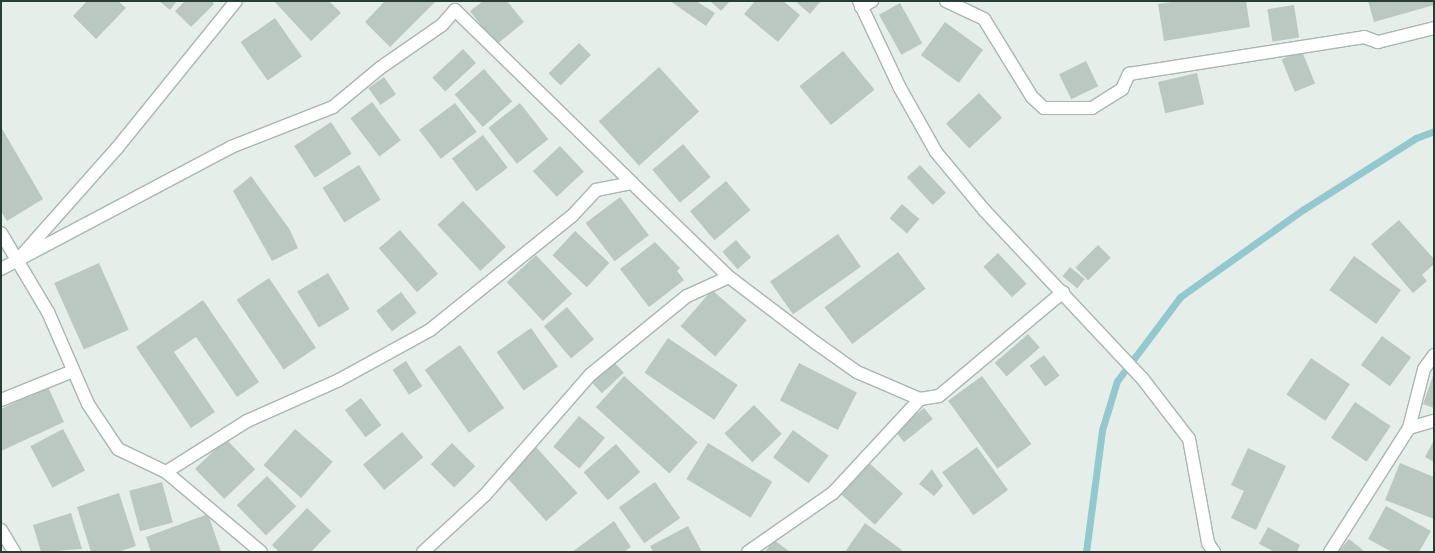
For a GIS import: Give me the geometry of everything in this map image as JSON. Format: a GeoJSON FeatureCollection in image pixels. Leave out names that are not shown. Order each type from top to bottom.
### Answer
{"type":"FeatureCollection","features":[{"type":"Feature","properties":{"kind":"street"},"geometry":{"type":"LineString","coordinates":[[16,261],[117,148],[236,1]]}},
{"type":"Feature","properties":{"kind":"street"},"geometry":{"type":"LineString","coordinates":[[872,1],[860,4],[900,88],[936,152],[985,211],[1142,378],[1190,439],[1208,543],[1214,552]]}},
{"type":"Feature","properties":{"kind":"street"},"geometry":{"type":"LineString","coordinates":[[946,1],[984,19],[1032,97],[1044,108],[1092,108],[1122,89],[1129,74],[1364,37],[1378,42],[1434,28]]}},
{"type":"Feature","properties":{"kind":"street"},"geometry":{"type":"LineString","coordinates":[[1,269],[231,147],[333,107],[380,68],[442,25],[456,10],[729,277],[857,372],[920,399],[939,396],[1062,292]]}},
{"type":"Feature","properties":{"kind":"street"},"geometry":{"type":"LineString","coordinates":[[166,472],[247,421],[339,380],[430,330],[572,216],[596,190],[632,183]]}},
{"type":"Feature","properties":{"kind":"street"},"geometry":{"type":"LineString","coordinates":[[1,234],[48,312],[88,404],[118,449],[166,472],[261,552]]}},
{"type":"Feature","properties":{"kind":"street"},"geometry":{"type":"LineString","coordinates":[[423,552],[485,495],[590,375],[687,296],[729,277]]}},
{"type":"Feature","properties":{"kind":"street"},"geometry":{"type":"LineString","coordinates":[[1330,552],[1409,428],[1424,369],[1434,355]]}},
{"type":"Feature","properties":{"kind":"street"},"geometry":{"type":"LineString","coordinates":[[1,400],[74,371]]}},
{"type":"Feature","properties":{"kind":"street"},"geometry":{"type":"LineString","coordinates":[[748,552],[833,493],[920,399]]}},
{"type":"Feature","properties":{"kind":"street"},"geometry":{"type":"LineString","coordinates":[[1409,428],[1434,421]]}},
{"type":"Feature","properties":{"kind":"street"},"geometry":{"type":"LineString","coordinates":[[1,530],[14,552]]}},
{"type":"Feature","properties":{"kind":"building"},"geometry":{"type":"Polygon","coordinates":[[[87,1],[118,1],[126,8],[96,39],[73,16],[87,1]]]}},
{"type":"Feature","properties":{"kind":"building"},"geometry":{"type":"Polygon","coordinates":[[[159,1],[177,1],[170,10],[159,1]]]}},
{"type":"Feature","properties":{"kind":"building"},"geometry":{"type":"Polygon","coordinates":[[[185,1],[212,1],[214,4],[191,27],[175,11],[185,1]]]}},
{"type":"Feature","properties":{"kind":"building"},"geometry":{"type":"Polygon","coordinates":[[[274,1],[329,1],[341,13],[311,41],[274,1]]]}},
{"type":"Feature","properties":{"kind":"building"},"geometry":{"type":"Polygon","coordinates":[[[385,1],[436,1],[390,47],[365,22],[385,1]]]}},
{"type":"Feature","properties":{"kind":"building"},"geometry":{"type":"Polygon","coordinates":[[[483,1],[507,1],[524,22],[496,45],[470,11],[483,1]]]}},
{"type":"Feature","properties":{"kind":"building"},"geometry":{"type":"Polygon","coordinates":[[[670,1],[696,1],[715,13],[706,26],[670,1]]]}},
{"type":"Feature","properties":{"kind":"building"},"geometry":{"type":"Polygon","coordinates":[[[710,1],[730,1],[721,11],[710,1]]]}},
{"type":"Feature","properties":{"kind":"building"},"geometry":{"type":"Polygon","coordinates":[[[755,1],[783,1],[800,15],[778,42],[744,14],[755,1]]]}},
{"type":"Feature","properties":{"kind":"building"},"geometry":{"type":"Polygon","coordinates":[[[795,1],[821,1],[810,14],[795,1]]]}},
{"type":"Feature","properties":{"kind":"building"},"geometry":{"type":"Polygon","coordinates":[[[1178,1],[1246,1],[1250,27],[1164,41],[1158,4],[1178,1]]]}},
{"type":"Feature","properties":{"kind":"building"},"geometry":{"type":"Polygon","coordinates":[[[1368,1],[1434,1],[1434,5],[1374,22],[1368,1]]]}},
{"type":"Feature","properties":{"kind":"building"},"geometry":{"type":"Polygon","coordinates":[[[900,3],[922,43],[901,55],[879,15],[900,3]]]}},
{"type":"Feature","properties":{"kind":"building"},"geometry":{"type":"Polygon","coordinates":[[[1294,5],[1299,38],[1272,42],[1267,9],[1294,5]]]}},
{"type":"Feature","properties":{"kind":"building"},"geometry":{"type":"Polygon","coordinates":[[[275,18],[302,57],[268,81],[241,42],[275,18]]]}},
{"type":"Feature","properties":{"kind":"building"},"geometry":{"type":"Polygon","coordinates":[[[945,22],[983,50],[959,83],[921,55],[945,22]]]}},
{"type":"Feature","properties":{"kind":"building"},"geometry":{"type":"Polygon","coordinates":[[[579,43],[591,55],[561,85],[549,73],[579,43]]]}},
{"type":"Feature","properties":{"kind":"building"},"geometry":{"type":"Polygon","coordinates":[[[463,49],[476,63],[445,92],[432,78],[463,49]]]}},
{"type":"Feature","properties":{"kind":"building"},"geometry":{"type":"Polygon","coordinates":[[[843,51],[874,90],[831,125],[799,86],[843,51]]]}},
{"type":"Feature","properties":{"kind":"building"},"geometry":{"type":"Polygon","coordinates":[[[1302,51],[1315,83],[1295,92],[1282,59],[1302,51]]]}},
{"type":"Feature","properties":{"kind":"building"},"geometry":{"type":"Polygon","coordinates":[[[1086,61],[1098,86],[1071,99],[1059,74],[1086,61]]]}},
{"type":"Feature","properties":{"kind":"building"},"geometry":{"type":"Polygon","coordinates":[[[659,67],[699,112],[639,166],[599,121],[659,67]]]}},
{"type":"Feature","properties":{"kind":"building"},"geometry":{"type":"Polygon","coordinates":[[[484,69],[512,101],[483,127],[455,95],[484,69]]]}},
{"type":"Feature","properties":{"kind":"building"},"geometry":{"type":"Polygon","coordinates":[[[1197,73],[1204,104],[1165,113],[1158,82],[1197,73]]]}},
{"type":"Feature","properties":{"kind":"building"},"geometry":{"type":"Polygon","coordinates":[[[384,77],[396,94],[380,105],[368,88],[384,77]]]}},
{"type":"Feature","properties":{"kind":"building"},"geometry":{"type":"Polygon","coordinates":[[[979,93],[1002,118],[969,149],[946,124],[979,93]]]}},
{"type":"Feature","properties":{"kind":"building"},"geometry":{"type":"Polygon","coordinates":[[[372,102],[401,140],[379,157],[350,118],[372,102]]]}},
{"type":"Feature","properties":{"kind":"building"},"geometry":{"type":"Polygon","coordinates":[[[455,103],[477,132],[441,159],[419,130],[455,103]]]}},
{"type":"Feature","properties":{"kind":"building"},"geometry":{"type":"Polygon","coordinates":[[[520,103],[548,139],[517,164],[488,128],[520,103]]]}},
{"type":"Feature","properties":{"kind":"building"},"geometry":{"type":"Polygon","coordinates":[[[331,122],[352,154],[315,178],[294,146],[331,122]]]}},
{"type":"Feature","properties":{"kind":"building"},"geometry":{"type":"Polygon","coordinates":[[[1,127],[43,199],[7,221],[1,211],[1,127]]]}},
{"type":"Feature","properties":{"kind":"building"},"geometry":{"type":"Polygon","coordinates":[[[483,135],[508,168],[477,191],[452,158],[483,135]]]}},
{"type":"Feature","properties":{"kind":"building"},"geometry":{"type":"Polygon","coordinates":[[[683,144],[711,177],[680,203],[652,170],[683,144]]]}},
{"type":"Feature","properties":{"kind":"building"},"geometry":{"type":"Polygon","coordinates":[[[560,146],[584,172],[557,197],[533,171],[560,146]]]}},
{"type":"Feature","properties":{"kind":"building"},"geometry":{"type":"Polygon","coordinates":[[[359,165],[381,200],[344,223],[323,188],[359,165]]]}},
{"type":"Feature","properties":{"kind":"building"},"geometry":{"type":"Polygon","coordinates":[[[920,165],[946,193],[933,205],[907,177],[920,165]]]}},
{"type":"Feature","properties":{"kind":"building"},"geometry":{"type":"Polygon","coordinates":[[[251,176],[290,230],[298,248],[272,261],[233,191],[251,176]]]}},
{"type":"Feature","properties":{"kind":"building"},"geometry":{"type":"Polygon","coordinates":[[[726,181],[750,210],[714,240],[690,211],[726,181]]]}},
{"type":"Feature","properties":{"kind":"building"},"geometry":{"type":"Polygon","coordinates":[[[620,197],[649,235],[615,261],[586,223],[620,197]]]}},
{"type":"Feature","properties":{"kind":"building"},"geometry":{"type":"Polygon","coordinates":[[[463,201],[506,247],[480,271],[437,225],[463,201]]]}},
{"type":"Feature","properties":{"kind":"building"},"geometry":{"type":"Polygon","coordinates":[[[902,204],[919,219],[907,233],[890,218],[902,204]]]}},
{"type":"Feature","properties":{"kind":"building"},"geometry":{"type":"Polygon","coordinates":[[[1399,220],[1434,259],[1434,264],[1422,275],[1427,281],[1413,293],[1371,244],[1399,220]]]}},
{"type":"Feature","properties":{"kind":"building"},"geometry":{"type":"Polygon","coordinates":[[[400,230],[438,274],[417,292],[379,248],[400,230]]]}},
{"type":"Feature","properties":{"kind":"building"},"geometry":{"type":"Polygon","coordinates":[[[575,231],[609,263],[587,287],[552,255],[575,231]]]}},
{"type":"Feature","properties":{"kind":"building"},"geometry":{"type":"Polygon","coordinates":[[[838,234],[861,267],[793,314],[770,282],[838,234]]]}},
{"type":"Feature","properties":{"kind":"building"},"geometry":{"type":"Polygon","coordinates":[[[736,240],[751,257],[738,269],[722,252],[736,240]]]}},
{"type":"Feature","properties":{"kind":"building"},"geometry":{"type":"Polygon","coordinates":[[[655,242],[680,268],[677,271],[684,280],[649,307],[620,269],[655,242]]]}},
{"type":"Feature","properties":{"kind":"building"},"geometry":{"type":"Polygon","coordinates":[[[1098,245],[1111,258],[1088,280],[1075,268],[1098,245]]]}},
{"type":"Feature","properties":{"kind":"building"},"geometry":{"type":"Polygon","coordinates":[[[898,252],[926,289],[852,344],[825,307],[898,252]]]}},
{"type":"Feature","properties":{"kind":"building"},"geometry":{"type":"Polygon","coordinates":[[[998,253],[1027,284],[1012,297],[983,267],[998,253]]]}},
{"type":"Feature","properties":{"kind":"building"},"geometry":{"type":"Polygon","coordinates":[[[536,255],[572,294],[543,321],[507,282],[536,255]]]}},
{"type":"Feature","properties":{"kind":"building"},"geometry":{"type":"Polygon","coordinates":[[[1354,256],[1401,290],[1376,324],[1329,290],[1354,256]]]}},
{"type":"Feature","properties":{"kind":"building"},"geometry":{"type":"Polygon","coordinates":[[[99,263],[129,330],[84,350],[54,283],[99,263]]]}},
{"type":"Feature","properties":{"kind":"building"},"geometry":{"type":"Polygon","coordinates":[[[1070,267],[1085,279],[1077,288],[1062,276],[1070,267]]]}},
{"type":"Feature","properties":{"kind":"building"},"geometry":{"type":"Polygon","coordinates":[[[328,273],[350,309],[319,328],[297,292],[328,273]]]}},
{"type":"Feature","properties":{"kind":"building"},"geometry":{"type":"Polygon","coordinates":[[[269,278],[316,348],[284,369],[237,300],[269,278]]]}},
{"type":"Feature","properties":{"kind":"building"},"geometry":{"type":"Polygon","coordinates":[[[712,290],[747,320],[715,356],[681,326],[712,290]]]}},
{"type":"Feature","properties":{"kind":"building"},"geometry":{"type":"Polygon","coordinates":[[[401,292],[417,313],[392,331],[376,311],[401,292]]]}},
{"type":"Feature","properties":{"kind":"building"},"geometry":{"type":"Polygon","coordinates":[[[203,300],[259,382],[237,397],[196,337],[174,352],[215,412],[191,428],[136,347],[203,300]]]}},
{"type":"Feature","properties":{"kind":"building"},"geometry":{"type":"Polygon","coordinates":[[[567,307],[594,339],[571,358],[544,326],[567,307]]]}},
{"type":"Feature","properties":{"kind":"building"},"geometry":{"type":"Polygon","coordinates":[[[531,328],[558,367],[524,391],[497,352],[531,328]]]}},
{"type":"Feature","properties":{"kind":"building"},"geometry":{"type":"Polygon","coordinates":[[[1028,334],[1040,348],[1007,376],[995,363],[1028,334]]]}},
{"type":"Feature","properties":{"kind":"building"},"geometry":{"type":"Polygon","coordinates":[[[1382,336],[1411,357],[1390,386],[1361,365],[1382,336]]]}},
{"type":"Feature","properties":{"kind":"building"},"geometry":{"type":"Polygon","coordinates":[[[668,338],[738,385],[714,420],[645,373],[668,338]]]}},
{"type":"Feature","properties":{"kind":"building"},"geometry":{"type":"Polygon","coordinates":[[[460,345],[504,408],[469,433],[425,370],[460,345]]]}},
{"type":"Feature","properties":{"kind":"building"},"geometry":{"type":"Polygon","coordinates":[[[1044,355],[1060,376],[1045,387],[1030,366],[1044,355]]]}},
{"type":"Feature","properties":{"kind":"building"},"geometry":{"type":"Polygon","coordinates":[[[1311,358],[1350,384],[1325,421],[1286,394],[1311,358]]]}},
{"type":"Feature","properties":{"kind":"building"},"geometry":{"type":"Polygon","coordinates":[[[406,361],[422,386],[409,395],[393,370],[406,361]]]}},
{"type":"Feature","properties":{"kind":"building"},"geometry":{"type":"Polygon","coordinates":[[[613,361],[624,373],[602,393],[591,381],[613,361]]]}},
{"type":"Feature","properties":{"kind":"building"},"geometry":{"type":"Polygon","coordinates":[[[799,363],[857,393],[838,430],[780,400],[799,363]]]}},
{"type":"Feature","properties":{"kind":"building"},"geometry":{"type":"Polygon","coordinates":[[[1434,373],[1434,408],[1423,404],[1434,373]]]}},
{"type":"Feature","properties":{"kind":"building"},"geometry":{"type":"Polygon","coordinates":[[[624,376],[698,442],[669,473],[596,407],[624,376]]]}},
{"type":"Feature","properties":{"kind":"building"},"geometry":{"type":"Polygon","coordinates":[[[982,376],[1031,444],[997,469],[948,401],[982,376]]]}},
{"type":"Feature","properties":{"kind":"building"},"geometry":{"type":"Polygon","coordinates":[[[48,387],[64,422],[1,451],[1,409],[48,387]]]}},
{"type":"Feature","properties":{"kind":"building"},"geometry":{"type":"Polygon","coordinates":[[[361,398],[381,425],[365,437],[345,410],[361,398]]]}},
{"type":"Feature","properties":{"kind":"building"},"geometry":{"type":"Polygon","coordinates":[[[1355,402],[1391,426],[1367,462],[1331,438],[1355,402]]]}},
{"type":"Feature","properties":{"kind":"building"},"geometry":{"type":"Polygon","coordinates":[[[754,405],[782,434],[752,462],[725,433],[754,405]]]}},
{"type":"Feature","properties":{"kind":"building"},"geometry":{"type":"Polygon","coordinates":[[[924,408],[933,419],[904,442],[895,431],[924,408]]]}},
{"type":"Feature","properties":{"kind":"building"},"geometry":{"type":"Polygon","coordinates":[[[579,416],[605,438],[579,468],[553,447],[579,416]]]}},
{"type":"Feature","properties":{"kind":"building"},"geometry":{"type":"Polygon","coordinates":[[[63,429],[85,470],[52,488],[30,446],[63,429]]]}},
{"type":"Feature","properties":{"kind":"building"},"geometry":{"type":"Polygon","coordinates":[[[295,429],[333,462],[301,498],[264,465],[295,429]]]}},
{"type":"Feature","properties":{"kind":"building"},"geometry":{"type":"Polygon","coordinates":[[[793,430],[829,456],[809,483],[773,458],[793,430]]]}},
{"type":"Feature","properties":{"kind":"building"},"geometry":{"type":"Polygon","coordinates":[[[402,432],[423,457],[384,490],[363,465],[402,432]]]}},
{"type":"Feature","properties":{"kind":"building"},"geometry":{"type":"Polygon","coordinates":[[[226,439],[255,469],[224,499],[195,469],[226,439]]]}},
{"type":"Feature","properties":{"kind":"building"},"geometry":{"type":"Polygon","coordinates":[[[1434,440],[1434,462],[1425,457],[1434,440]]]}},
{"type":"Feature","properties":{"kind":"building"},"geometry":{"type":"Polygon","coordinates":[[[452,443],[475,466],[454,488],[431,464],[452,443]]]}},
{"type":"Feature","properties":{"kind":"building"},"geometry":{"type":"Polygon","coordinates":[[[708,443],[772,482],[751,518],[686,479],[708,443]]]}},
{"type":"Feature","properties":{"kind":"building"},"geometry":{"type":"Polygon","coordinates":[[[616,444],[640,472],[608,500],[584,472],[616,444]]]}},
{"type":"Feature","properties":{"kind":"building"},"geometry":{"type":"Polygon","coordinates":[[[536,447],[577,493],[546,521],[505,475],[536,447]]]}},
{"type":"Feature","properties":{"kind":"building"},"geometry":{"type":"Polygon","coordinates":[[[977,447],[1008,490],[973,515],[942,472],[977,447]]]}},
{"type":"Feature","properties":{"kind":"building"},"geometry":{"type":"Polygon","coordinates":[[[1248,448],[1286,466],[1256,530],[1231,518],[1244,491],[1231,485],[1248,448]]]}},
{"type":"Feature","properties":{"kind":"building"},"geometry":{"type":"Polygon","coordinates":[[[868,462],[903,493],[875,525],[840,493],[868,462]]]}},
{"type":"Feature","properties":{"kind":"building"},"geometry":{"type":"Polygon","coordinates":[[[1400,463],[1434,477],[1434,519],[1385,500],[1400,463]]]}},
{"type":"Feature","properties":{"kind":"building"},"geometry":{"type":"Polygon","coordinates":[[[932,469],[943,486],[934,496],[919,484],[932,469]]]}},
{"type":"Feature","properties":{"kind":"building"},"geometry":{"type":"Polygon","coordinates":[[[267,476],[296,506],[266,535],[237,505],[267,476]]]}},
{"type":"Feature","properties":{"kind":"building"},"geometry":{"type":"Polygon","coordinates":[[[162,482],[173,523],[140,531],[129,491],[162,482]]]}},
{"type":"Feature","properties":{"kind":"building"},"geometry":{"type":"Polygon","coordinates":[[[655,482],[680,518],[644,543],[619,507],[655,482]]]}},
{"type":"Feature","properties":{"kind":"building"},"geometry":{"type":"Polygon","coordinates":[[[119,493],[136,546],[118,552],[91,552],[77,507],[119,493]]]}},
{"type":"Feature","properties":{"kind":"building"},"geometry":{"type":"Polygon","coordinates":[[[1386,506],[1431,531],[1419,552],[1392,552],[1368,539],[1386,506]]]}},
{"type":"Feature","properties":{"kind":"building"},"geometry":{"type":"Polygon","coordinates":[[[307,508],[331,531],[311,552],[279,552],[272,545],[307,508]]]}},
{"type":"Feature","properties":{"kind":"building"},"geometry":{"type":"Polygon","coordinates":[[[71,513],[82,549],[41,552],[33,525],[71,513]]]}},
{"type":"Feature","properties":{"kind":"building"},"geometry":{"type":"Polygon","coordinates":[[[208,514],[221,552],[151,552],[146,537],[208,514]]]}},
{"type":"Feature","properties":{"kind":"building"},"geometry":{"type":"Polygon","coordinates":[[[614,521],[631,547],[624,552],[572,552],[614,521]]]}},
{"type":"Feature","properties":{"kind":"building"},"geometry":{"type":"Polygon","coordinates":[[[865,523],[902,550],[901,552],[845,552],[865,523]]]}},
{"type":"Feature","properties":{"kind":"building"},"geometry":{"type":"Polygon","coordinates":[[[688,526],[702,552],[653,552],[650,546],[688,526]]]}},
{"type":"Feature","properties":{"kind":"building"},"geometry":{"type":"Polygon","coordinates":[[[1268,527],[1300,545],[1297,552],[1275,552],[1259,544],[1268,527]]]}},
{"type":"Feature","properties":{"kind":"building"},"geometry":{"type":"Polygon","coordinates":[[[1349,539],[1363,550],[1362,552],[1338,552],[1349,539]]]}},
{"type":"Feature","properties":{"kind":"building"},"geometry":{"type":"Polygon","coordinates":[[[774,540],[790,552],[765,552],[774,540]]]}},
{"type":"Feature","properties":{"kind":"waterway"},"geometry":{"type":"LineString","coordinates":[[1086,552],[1102,430],[1117,381],[1180,297],[1304,209],[1416,138],[1434,131]]}}]}
